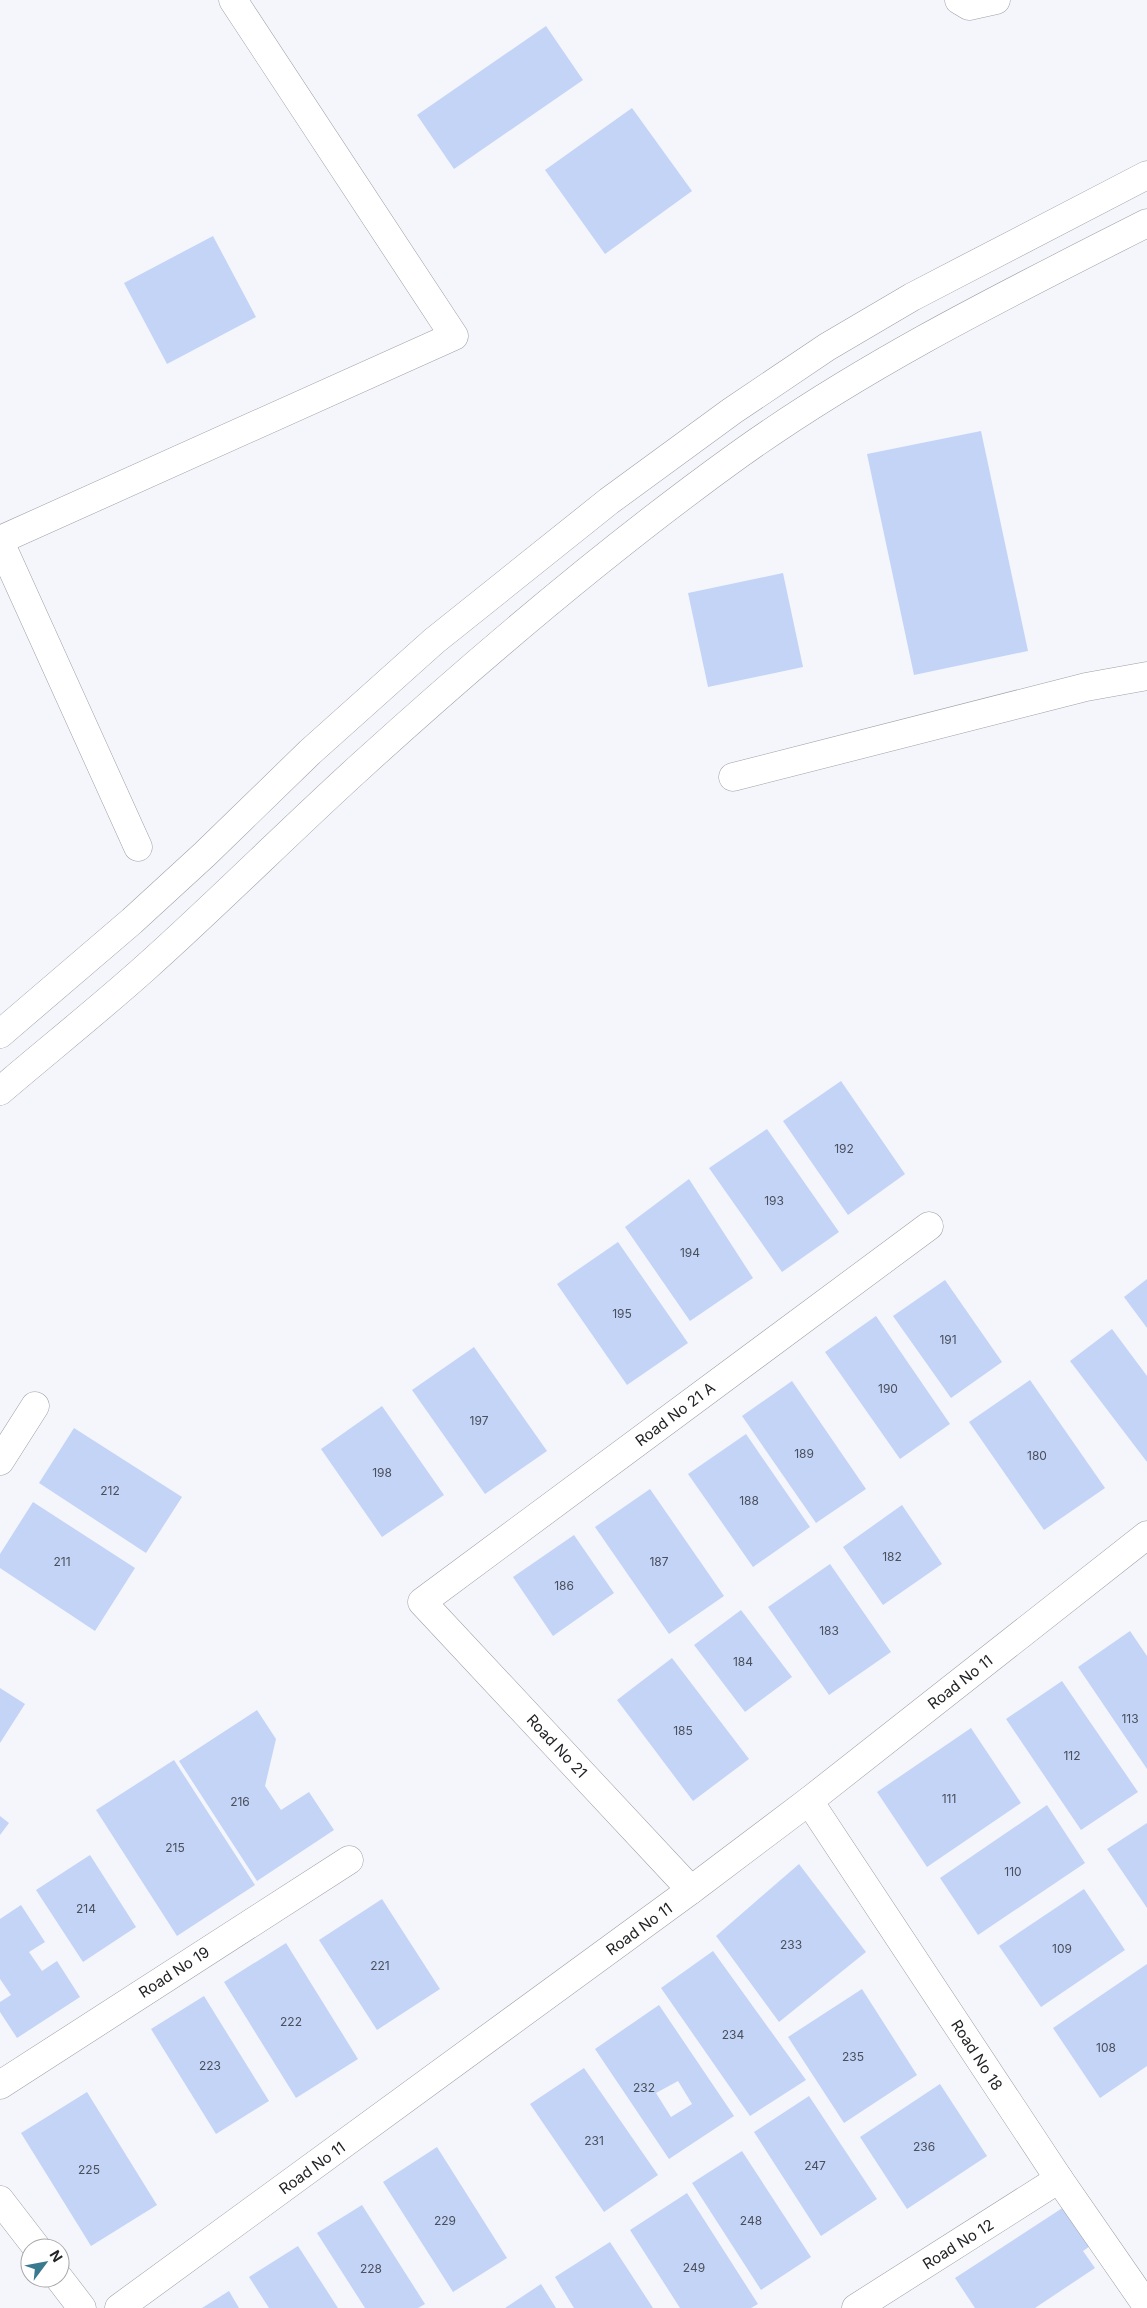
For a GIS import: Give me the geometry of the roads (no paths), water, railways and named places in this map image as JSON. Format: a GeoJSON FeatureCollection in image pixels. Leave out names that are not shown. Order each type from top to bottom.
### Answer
{"type":"FeatureCollection","features":[{"type":"Feature","properties":{"kind":"street"},"geometry":{"type":"LineString","coordinates":[[138,846],[0,541],[454,336],[233,0]]}},
{"type":"Feature","properties":{"kind":"street"},"geometry":{"type":"LineString","coordinates":[[959,0],[969,6],[996,0]]}},
{"type":"Feature","properties":{"kind":"street"},"geometry":{"type":"LineString","coordinates":[[0,1034],[132,921],[205,854],[310,752],[434,641],[609,501],[732,411],[827,347],[912,297],[1147,175]]}},
{"type":"Feature","properties":{"kind":"street"},"geometry":{"type":"LineString","coordinates":[[0,1091],[143,969],[434,700],[526,619],[617,546],[739,454],[832,394],[951,322],[1147,223]]}},
{"type":"Feature","properties":{"kind":"street"},"geometry":{"type":"LineString","coordinates":[[733,777],[1086,687],[1147,676]]}},
{"type":"Feature","properties":{"kind":"street","name":"Road No 21 A"},"geometry":{"type":"LineString","coordinates":[[422,1602],[928,1226]]}},
{"type":"Feature","properties":{"kind":"street"},"geometry":{"type":"LineString","coordinates":[[0,1461],[35,1406]]}},
{"type":"Feature","properties":{"kind":"street","name":"Road No 11"},"geometry":{"type":"LineString","coordinates":[[119,2308],[691,1890],[809,1801],[1147,1534]]}},
{"type":"Feature","properties":{"kind":"street","name":"Road No 21"},"geometry":{"type":"LineString","coordinates":[[422,1602],[691,1890]]}},
{"type":"Feature","properties":{"kind":"street","name":"Road No 18"},"geometry":{"type":"LineString","coordinates":[[809,1801],[1059,2179],[1147,2306]]}},
{"type":"Feature","properties":{"kind":"street","name":"Road No 19"},"geometry":{"type":"LineString","coordinates":[[0,2084],[349,1860]]}},
{"type":"Feature","properties":{"kind":"street","name":"Road No 12"},"geometry":{"type":"LineString","coordinates":[[856,2308],[1059,2179]]}},
{"type":"Feature","properties":{"kind":"street"},"geometry":{"type":"LineString","coordinates":[[0,2200],[29,2238]]}},
{"type":"Feature","properties":{"kind":"street"},"geometry":{"type":"LineString","coordinates":[[67,2288],[82,2308]]}}]}
